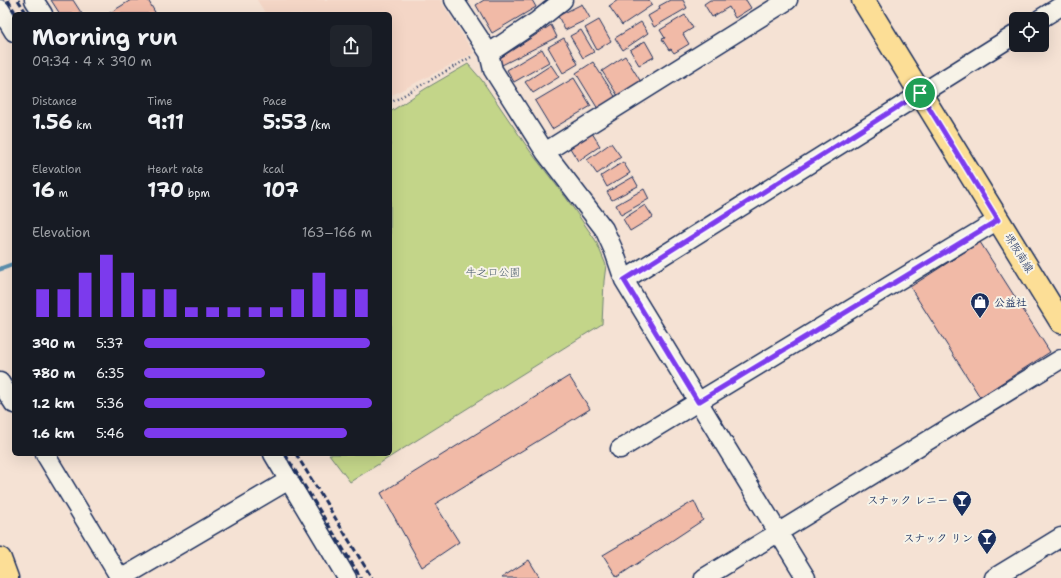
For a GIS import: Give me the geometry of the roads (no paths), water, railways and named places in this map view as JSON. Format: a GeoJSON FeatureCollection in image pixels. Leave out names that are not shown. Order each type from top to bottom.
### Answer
{"type":"FeatureCollection","features":[{"type":"Feature","properties":{"kind":"main road","name":"堺阪南線"},"geometry":{"type":"LineString","coordinates":[[863,0],[1061,322]]}},
{"type":"Feature","properties":{"kind":"main road"},"geometry":{"type":"LineString","coordinates":[[0,558],[7,578]]}},
{"type":"Feature","properties":{"kind":"street"},"geometry":{"type":"LineString","coordinates":[[34,0],[42,12]]}},
{"type":"Feature","properties":{"kind":"street"},"geometry":{"type":"LineString","coordinates":[[454,0],[489,53],[493,70],[545,152],[604,229],[614,251],[624,280],[806,578]]}},
{"type":"Feature","properties":{"kind":"street"},"geometry":{"type":"LineString","coordinates":[[489,53],[537,21],[563,0]]}},
{"type":"Feature","properties":{"kind":"street"},"geometry":{"type":"LineString","coordinates":[[545,152],[788,0]]}},
{"type":"Feature","properties":{"kind":"street"},"geometry":{"type":"LineString","coordinates":[[1049,13],[1061,6]]}},
{"type":"Feature","properties":{"kind":"street"},"geometry":{"type":"LineString","coordinates":[[0,9],[12,29]]}},
{"type":"Feature","properties":{"kind":"street"},"geometry":{"type":"LineString","coordinates":[[624,280],[1009,38]]}},
{"type":"Feature","properties":{"kind":"street"},"geometry":{"type":"LineString","coordinates":[[620,449],[998,220]]}},
{"type":"Feature","properties":{"kind":"street"},"geometry":{"type":"LineString","coordinates":[[704,578],[1061,359]]}},
{"type":"Feature","properties":{"kind":"street"},"geometry":{"type":"LineString","coordinates":[[0,382],[12,401]]}},
{"type":"Feature","properties":{"kind":"street"},"geometry":{"type":"LineString","coordinates":[[46,456],[121,578],[289,480]]}},
{"type":"Feature","properties":{"kind":"street"},"geometry":{"type":"LineString","coordinates":[[274,456],[347,578]]}},
{"type":"Feature","properties":{"kind":"street"},"geometry":{"type":"LineString","coordinates":[[994,578],[1061,537]]}},
{"type":"Feature","properties":{"kind":"waterway"},"geometry":{"type":"LineString","coordinates":[[0,269],[12,265]]}},
{"type":"Feature","properties":{"kind":"railway"},"geometry":{"type":"LineString","coordinates":[[8,0],[15,12]]}},
{"type":"Feature","properties":{"kind":"railway"},"geometry":{"type":"LineString","coordinates":[[18,0],[26,12]]}},
{"type":"Feature","properties":{"kind":"railway"},"geometry":{"type":"LineString","coordinates":[[286,456],[361,578]]}},
{"type":"Feature","properties":{"kind":"railway"},"geometry":{"type":"LineString","coordinates":[[297,456],[372,578]]}},
{"type":"Feature","properties":{"kind":"place","name":"公益社"},"geometry":{"type":"Point","coordinates":[980,319]}},
{"type":"Feature","properties":{"kind":"place","name":"スナック レニー"},"geometry":{"type":"Point","coordinates":[962,517]}},
{"type":"Feature","properties":{"kind":"place","name":"スナック リン"},"geometry":{"type":"Point","coordinates":[987,555]}},
{"type":"Feature","properties":{"kind":"park label","name":"牛之口公園"},"geometry":{"type":"Point","coordinates":[493,272]}}]}
